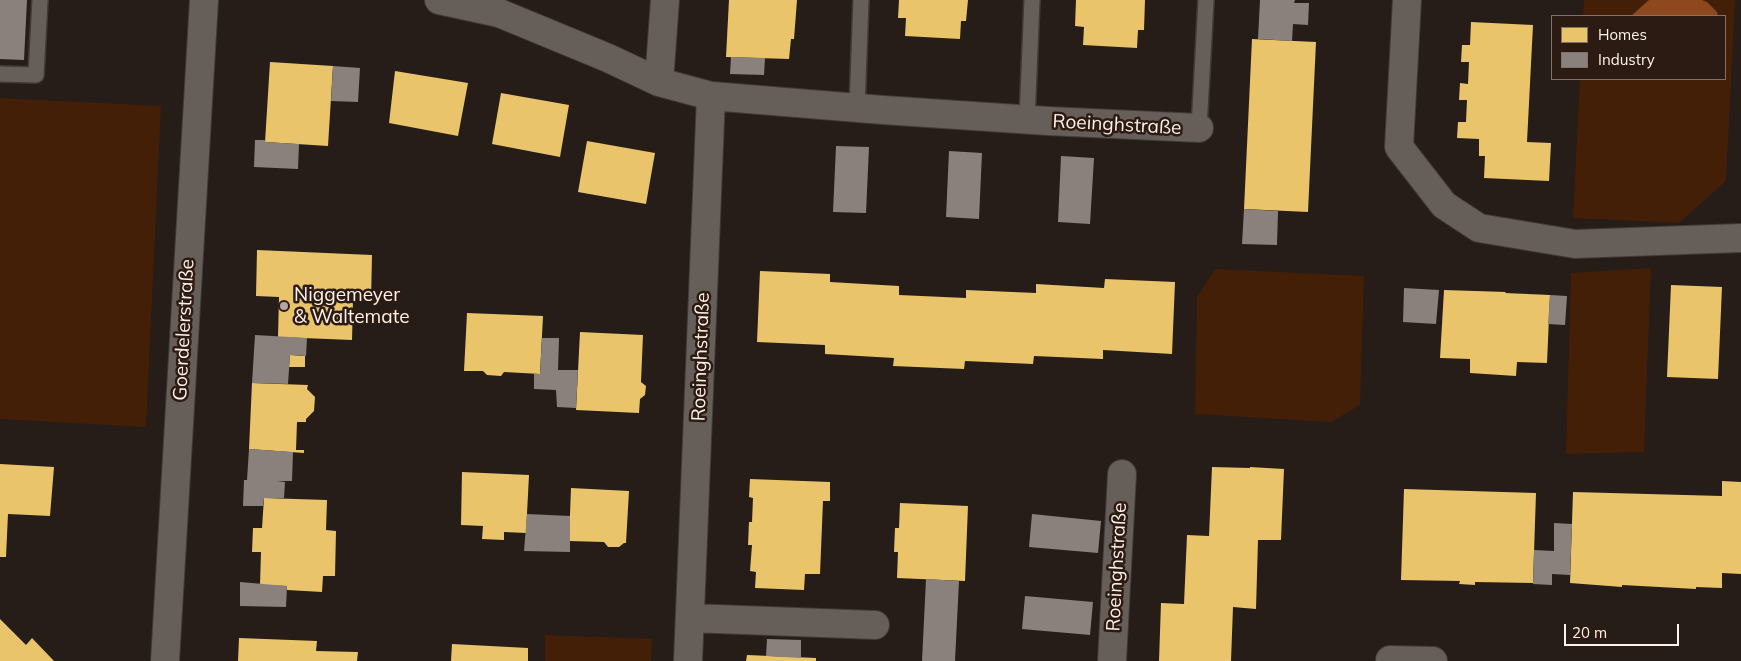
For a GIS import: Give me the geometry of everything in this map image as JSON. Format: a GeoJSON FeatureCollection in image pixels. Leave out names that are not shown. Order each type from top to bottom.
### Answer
{"type":"FeatureCollection","features":[{"type":"Feature","properties":{"kind":"street","name":"Goerdelerstraße"},"geometry":{"type":"LineString","coordinates":[[165,661],[204,0]]}},
{"type":"Feature","properties":{"kind":"street","name":"Roeinghstraße"},"geometry":{"type":"LineString","coordinates":[[439,0],[499,13],[608,58],[659,82],[711,96],[1027,120],[1199,128]]}},
{"type":"Feature","properties":{"kind":"street"},"geometry":{"type":"LineString","coordinates":[[659,82],[665,0]]}},
{"type":"Feature","properties":{"kind":"street"},"geometry":{"type":"LineString","coordinates":[[1407,0],[1398,147],[1444,204],[1479,228],[1575,244],[1741,238]]}},
{"type":"Feature","properties":{"kind":"street","name":"Roeinghstraße"},"geometry":{"type":"LineString","coordinates":[[688,661],[711,96]]}},
{"type":"Feature","properties":{"kind":"street","name":"Roeinghstraße"},"geometry":{"type":"LineString","coordinates":[[1112,661],[1122,474]]}},
{"type":"Feature","properties":{"kind":"street"},"geometry":{"type":"LineString","coordinates":[[690,618],[875,625]]}},
{"type":"Feature","properties":{"kind":"street"},"geometry":{"type":"LineString","coordinates":[[1390,660],[1433,661]]}},
{"type":"Feature","properties":{"kind":"lane"},"geometry":{"type":"LineString","coordinates":[[0,74],[36,75],[40,0]]}},
{"type":"Feature","properties":{"kind":"lane"},"geometry":{"type":"LineString","coordinates":[[857,108],[861,0]]}},
{"type":"Feature","properties":{"kind":"lane","name":"Roeinghstraße"},"geometry":{"type":"LineString","coordinates":[[1027,120],[1032,0]]}},
{"type":"Feature","properties":{"kind":"lane","name":"Roeinghstraße"},"geometry":{"type":"LineString","coordinates":[[1199,128],[1206,0]]}},
{"type":"Feature","properties":{"kind":"shaded area"},"geometry":{"type":"Polygon","coordinates":[[[1584,0],[1735,0],[1726,181],[1679,223],[1573,218],[1580,80],[1726,80],[1726,15],[1583,15],[1584,0]]]}},
{"type":"Feature","properties":{"kind":"shaded area"},"geometry":{"type":"Polygon","coordinates":[[[1649,0],[1702,0],[1707,2],[1718,15],[1632,15],[1649,0]]]}},
{"type":"Feature","properties":{"kind":"shaded area"},"geometry":{"type":"Polygon","coordinates":[[[0,98],[161,106],[146,427],[0,419],[0,98]]]}},
{"type":"Feature","properties":{"kind":"shaded area"},"geometry":{"type":"Polygon","coordinates":[[[1651,268],[1644,452],[1566,454],[1571,273],[1651,268]]]}},
{"type":"Feature","properties":{"kind":"shaded area"},"geometry":{"type":"Polygon","coordinates":[[[1215,269],[1364,276],[1360,405],[1331,422],[1195,414],[1197,297],[1215,269]]]}},
{"type":"Feature","properties":{"kind":"shaded area"},"geometry":{"type":"Polygon","coordinates":[[[545,635],[652,639],[651,661],[545,661],[545,635]]]}},
{"type":"Feature","properties":{"kind":"building: Homes"},"geometry":{"type":"Polygon","coordinates":[[[729,0],[797,0],[794,39],[791,39],[789,59],[726,57],[729,0]]]}},
{"type":"Feature","properties":{"kind":"building: Homes"},"geometry":{"type":"Polygon","coordinates":[[[899,0],[968,0],[966,21],[961,21],[960,39],[905,36],[906,18],[898,18],[899,0]]]}},
{"type":"Feature","properties":{"kind":"building: Homes"},"geometry":{"type":"Polygon","coordinates":[[[1076,0],[1145,0],[1144,30],[1138,30],[1137,48],[1083,45],[1084,27],[1075,26],[1076,0]]]}},
{"type":"Feature","properties":{"kind":"building: Homes"},"geometry":{"type":"Polygon","coordinates":[[[1471,22],[1533,25],[1527,142],[1551,143],[1549,181],[1484,178],[1485,156],[1479,156],[1479,139],[1457,138],[1458,122],[1466,122],[1467,100],[1459,100],[1460,83],[1468,84],[1469,62],[1461,62],[1462,45],[1470,45],[1471,22]]]}},
{"type":"Feature","properties":{"kind":"building: Homes"},"geometry":{"type":"Polygon","coordinates":[[[1252,39],[1316,42],[1308,212],[1244,209],[1252,39]]]}},
{"type":"Feature","properties":{"kind":"building: Homes"},"geometry":{"type":"Polygon","coordinates":[[[270,62],[333,66],[328,146],[265,142],[270,62]]]}},
{"type":"Feature","properties":{"kind":"building: Homes"},"geometry":{"type":"Polygon","coordinates":[[[395,71],[468,83],[458,136],[389,123],[395,71]]]}},
{"type":"Feature","properties":{"kind":"building: Homes"},"geometry":{"type":"Polygon","coordinates":[[[501,93],[569,105],[560,157],[492,144],[501,93]]]}},
{"type":"Feature","properties":{"kind":"building: Homes"},"geometry":{"type":"Polygon","coordinates":[[[587,141],[655,153],[646,204],[578,192],[587,141]]]}},
{"type":"Feature","properties":{"kind":"building: Homes"},"geometry":{"type":"Polygon","coordinates":[[[257,250],[372,255],[371,301],[353,300],[352,340],[278,337],[279,297],[256,296],[257,250]]]}},
{"type":"Feature","properties":{"kind":"building: Homes"},"geometry":{"type":"Polygon","coordinates":[[[760,271],[830,274],[830,282],[899,286],[899,295],[966,298],[966,290],[1036,293],[1036,284],[1104,288],[1105,279],[1175,282],[1172,354],[1103,350],[1103,359],[1034,356],[1033,364],[965,361],[964,369],[893,366],[894,358],[825,354],[825,345],[757,342],[760,271]]]}},
{"type":"Feature","properties":{"kind":"building: Homes"},"geometry":{"type":"Polygon","coordinates":[[[1671,285],[1722,287],[1718,379],[1667,377],[1671,285]]]}},
{"type":"Feature","properties":{"kind":"building: Homes"},"geometry":{"type":"Polygon","coordinates":[[[1444,290],[1550,295],[1547,363],[1517,362],[1516,376],[1470,373],[1470,359],[1440,358],[1444,290]]]}},
{"type":"Feature","properties":{"kind":"building: Homes"},"geometry":{"type":"Polygon","coordinates":[[[467,313],[543,316],[540,374],[504,372],[501,376],[487,375],[483,371],[464,371],[467,313]]]}},
{"type":"Feature","properties":{"kind":"building: Homes"},"geometry":{"type":"Polygon","coordinates":[[[580,332],[643,335],[641,382],[646,386],[645,395],[640,399],[639,413],[576,410],[580,332]]]}},
{"type":"Feature","properties":{"kind":"building: Homes"},"geometry":{"type":"Polygon","coordinates":[[[290,355],[305,356],[305,367],[289,367],[290,355]]]}},
{"type":"Feature","properties":{"kind":"building: Homes"},"geometry":{"type":"Polygon","coordinates":[[[252,383],[308,385],[307,389],[315,397],[314,411],[306,419],[306,422],[297,422],[296,450],[304,450],[304,453],[249,449],[252,383]]]}},
{"type":"Feature","properties":{"kind":"building: Homes"},"geometry":{"type":"Polygon","coordinates":[[[0,464],[54,467],[50,516],[8,514],[6,557],[0,557],[0,464]]]}},
{"type":"Feature","properties":{"kind":"building: Homes"},"geometry":{"type":"Polygon","coordinates":[[[1212,467],[1284,469],[1281,540],[1258,540],[1256,609],[1233,607],[1231,661],[1159,661],[1161,603],[1184,604],[1187,535],[1209,536],[1212,467]]]}},
{"type":"Feature","properties":{"kind":"building: Homes"},"geometry":{"type":"Polygon","coordinates":[[[462,472],[529,475],[526,533],[504,532],[504,540],[482,539],[483,526],[461,525],[462,472]]]}},
{"type":"Feature","properties":{"kind":"building: Homes"},"geometry":{"type":"Polygon","coordinates":[[[750,479],[830,482],[830,501],[823,501],[820,574],[805,574],[804,590],[755,588],[756,572],[750,571],[752,545],[748,545],[749,522],[752,522],[753,498],[749,497],[750,479]]]}},
{"type":"Feature","properties":{"kind":"building: Homes"},"geometry":{"type":"Polygon","coordinates":[[[1722,481],[1741,482],[1741,574],[1722,573],[1722,588],[1696,587],[1696,589],[1622,585],[1622,587],[1570,583],[1573,492],[1722,496],[1722,481]]]}},
{"type":"Feature","properties":{"kind":"building: Homes"},"geometry":{"type":"Polygon","coordinates":[[[571,488],[629,491],[626,543],[619,547],[608,547],[604,542],[569,541],[571,488]]]}},
{"type":"Feature","properties":{"kind":"building: Homes"},"geometry":{"type":"Polygon","coordinates":[[[1404,489],[1536,493],[1533,583],[1475,582],[1475,585],[1459,584],[1460,581],[1401,580],[1404,489]]]}},
{"type":"Feature","properties":{"kind":"building: Homes"},"geometry":{"type":"Polygon","coordinates":[[[264,498],[327,500],[326,530],[336,531],[335,576],[323,576],[322,592],[287,590],[287,586],[260,585],[261,552],[252,552],[253,528],[262,528],[264,498]]]}},
{"type":"Feature","properties":{"kind":"building: Homes"},"geometry":{"type":"Polygon","coordinates":[[[900,503],[968,506],[965,581],[897,578],[898,552],[894,552],[895,528],[899,528],[900,503]]]}},
{"type":"Feature","properties":{"kind":"building: Homes"},"geometry":{"type":"Polygon","coordinates":[[[0,619],[26,645],[32,638],[54,661],[0,661],[0,619]]]}},
{"type":"Feature","properties":{"kind":"building: Homes"},"geometry":{"type":"Polygon","coordinates":[[[239,638],[317,641],[316,651],[358,652],[357,661],[238,661],[239,638]]]}},
{"type":"Feature","properties":{"kind":"building: Homes"},"geometry":{"type":"Polygon","coordinates":[[[452,644],[528,648],[528,661],[451,661],[452,644]]]}},
{"type":"Feature","properties":{"kind":"building: Homes"},"geometry":{"type":"Polygon","coordinates":[[[747,655],[816,658],[816,661],[746,661],[747,655]]]}},
{"type":"Feature","properties":{"kind":"building: Industry"},"geometry":{"type":"Polygon","coordinates":[[[0,0],[27,0],[24,60],[0,59],[0,0]]]}},
{"type":"Feature","properties":{"kind":"building: Industry"},"geometry":{"type":"Polygon","coordinates":[[[1260,0],[1295,0],[1294,3],[1309,3],[1308,25],[1293,24],[1292,41],[1258,39],[1260,0]]]}},
{"type":"Feature","properties":{"kind":"building: Industry"},"geometry":{"type":"Polygon","coordinates":[[[731,57],[765,58],[764,75],[730,74],[731,57]]]}},
{"type":"Feature","properties":{"kind":"building: Industry"},"geometry":{"type":"Polygon","coordinates":[[[333,66],[360,68],[358,102],[331,101],[333,66]]]}},
{"type":"Feature","properties":{"kind":"building: Industry"},"geometry":{"type":"Polygon","coordinates":[[[255,140],[299,144],[298,169],[254,167],[255,140]]]}},
{"type":"Feature","properties":{"kind":"building: Industry"},"geometry":{"type":"Polygon","coordinates":[[[836,146],[869,147],[866,213],[833,212],[836,146]]]}},
{"type":"Feature","properties":{"kind":"building: Industry"},"geometry":{"type":"Polygon","coordinates":[[[949,151],[982,153],[979,219],[946,217],[949,151]]]}},
{"type":"Feature","properties":{"kind":"building: Industry"},"geometry":{"type":"Polygon","coordinates":[[[1061,156],[1094,158],[1090,224],[1058,222],[1061,156]]]}},
{"type":"Feature","properties":{"kind":"building: Industry"},"geometry":{"type":"Polygon","coordinates":[[[1244,209],[1278,211],[1277,245],[1242,244],[1244,209]]]}},
{"type":"Feature","properties":{"kind":"building: Industry"},"geometry":{"type":"Polygon","coordinates":[[[1404,288],[1439,290],[1436,324],[1403,322],[1404,288]]]}},
{"type":"Feature","properties":{"kind":"building: Industry"},"geometry":{"type":"Polygon","coordinates":[[[1550,295],[1567,296],[1565,325],[1548,324],[1550,295]]]}},
{"type":"Feature","properties":{"kind":"building: Industry"},"geometry":{"type":"Polygon","coordinates":[[[255,335],[307,338],[306,356],[290,355],[288,384],[252,383],[255,335]]]}},
{"type":"Feature","properties":{"kind":"building: Industry"},"geometry":{"type":"Polygon","coordinates":[[[542,338],[559,338],[558,370],[578,370],[576,408],[557,407],[556,390],[534,389],[534,374],[540,374],[542,338]]]}},
{"type":"Feature","properties":{"kind":"building: Industry"},"geometry":{"type":"Polygon","coordinates":[[[249,449],[293,452],[292,481],[277,481],[285,482],[284,498],[264,498],[263,506],[243,506],[244,480],[247,480],[249,449]]]}},
{"type":"Feature","properties":{"kind":"building: Industry"},"geometry":{"type":"Polygon","coordinates":[[[527,514],[570,516],[570,552],[524,551],[527,514]]]}},
{"type":"Feature","properties":{"kind":"building: Industry"},"geometry":{"type":"Polygon","coordinates":[[[1032,514],[1101,521],[1098,553],[1029,547],[1032,514]]]}},
{"type":"Feature","properties":{"kind":"building: Industry"},"geometry":{"type":"Polygon","coordinates":[[[1554,523],[1572,524],[1570,575],[1552,574],[1552,585],[1533,584],[1534,550],[1554,551],[1554,523]]]}},
{"type":"Feature","properties":{"kind":"building: Industry"},"geometry":{"type":"Polygon","coordinates":[[[926,579],[959,581],[955,661],[922,661],[926,579]]]}},
{"type":"Feature","properties":{"kind":"building: Industry"},"geometry":{"type":"Polygon","coordinates":[[[240,582],[287,586],[286,607],[240,606],[240,582]]]}},
{"type":"Feature","properties":{"kind":"building: Industry"},"geometry":{"type":"Polygon","coordinates":[[[1025,596],[1093,602],[1090,635],[1022,629],[1025,596]]]}},
{"type":"Feature","properties":{"kind":"building: Industry"},"geometry":{"type":"Polygon","coordinates":[[[767,639],[801,640],[801,658],[766,656],[767,639]]]}},
{"type":"Feature","properties":{"kind":"place","name":"Niggemeyer & Waltemate"},"geometry":{"type":"Point","coordinates":[284,306]}}]}
